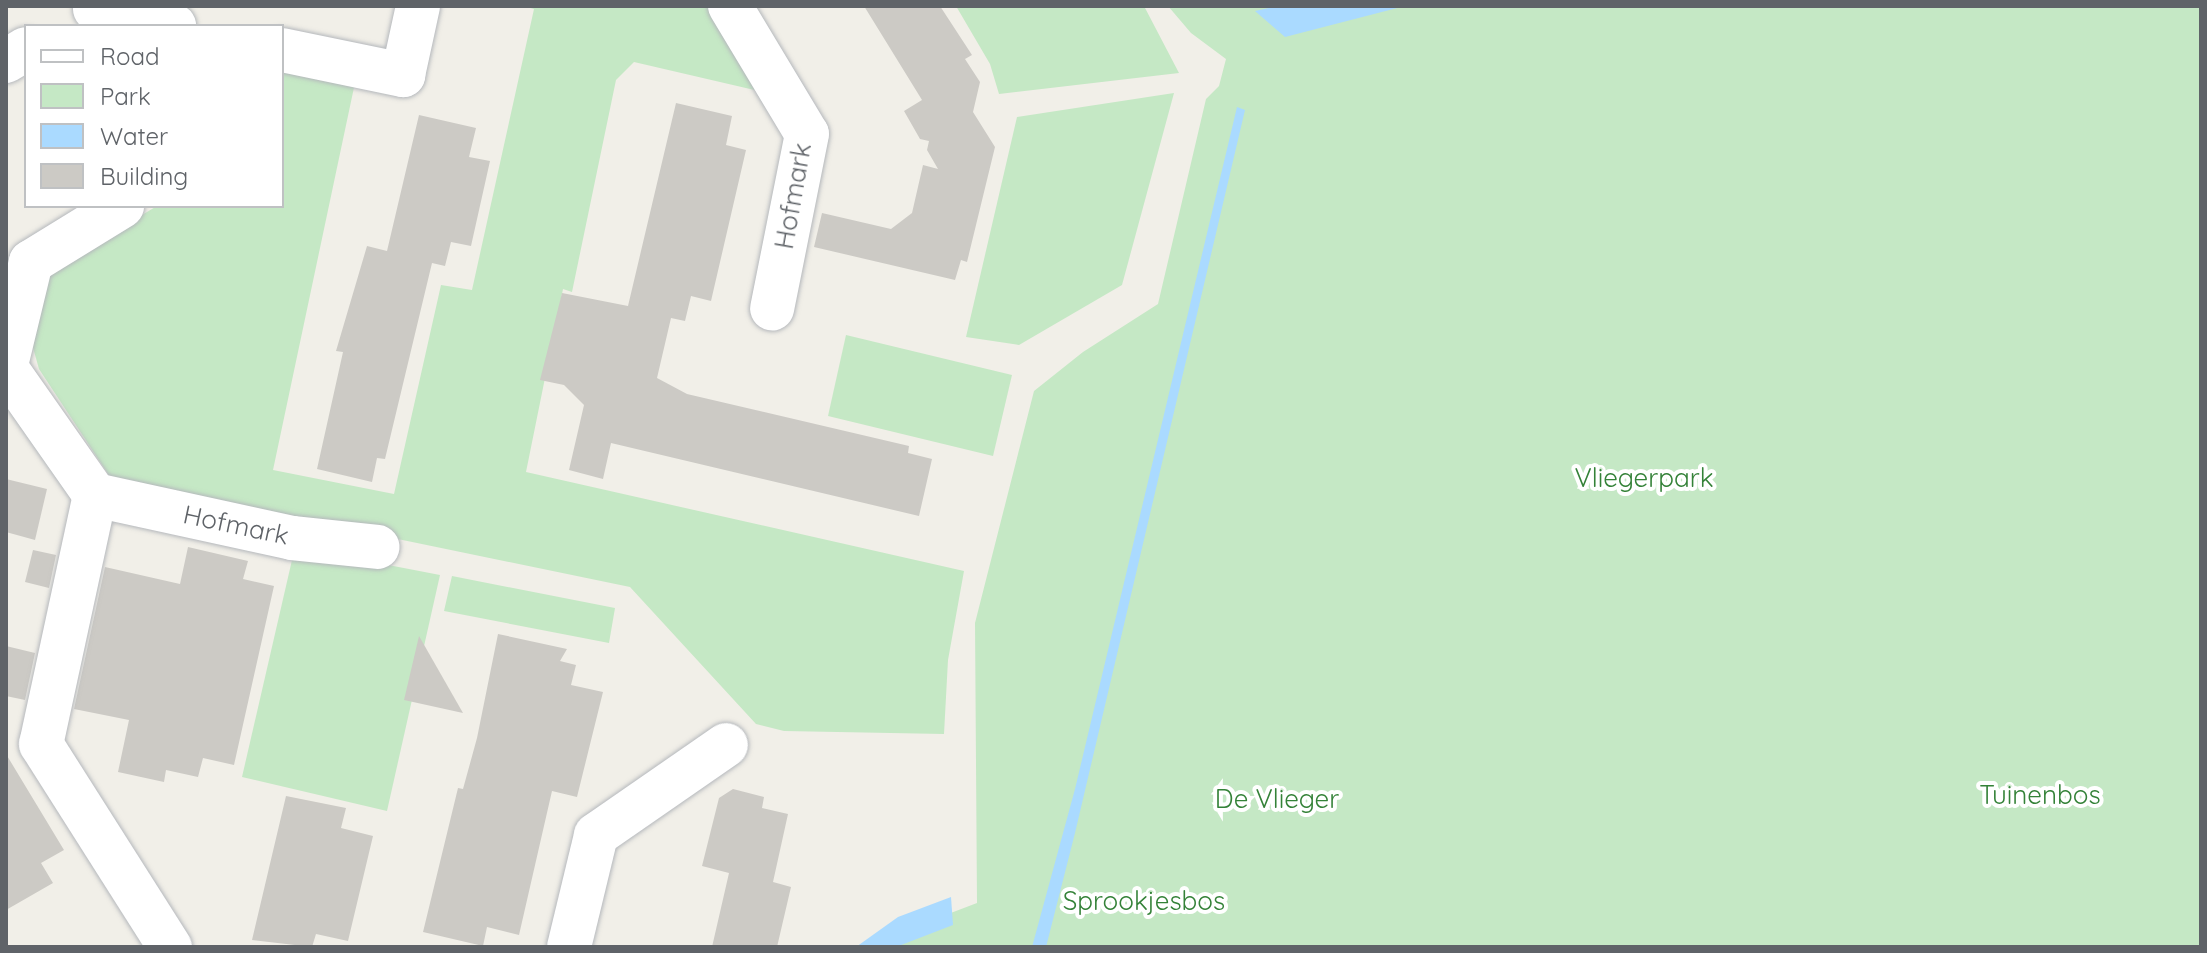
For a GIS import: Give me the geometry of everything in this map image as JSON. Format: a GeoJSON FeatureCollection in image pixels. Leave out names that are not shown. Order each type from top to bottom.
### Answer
{"type":"FeatureCollection","features":[{"type":"Feature","properties":{"kind":"street"},"geometry":{"type":"LineString","coordinates":[[284,50],[403,75],[418,6]]}},
{"type":"Feature","properties":{"kind":"street","name":"Hofmark"},"geometry":{"type":"LineString","coordinates":[[730,6],[807,134],[772,309]]}},
{"type":"Feature","properties":{"kind":"street"},"geometry":{"type":"LineString","coordinates":[[87,14],[160,24]]}},
{"type":"Feature","properties":{"kind":"street"},"geometry":{"type":"LineString","coordinates":[[6,61],[24,50]]}},
{"type":"Feature","properties":{"kind":"street"},"geometry":{"type":"LineString","coordinates":[[119,208],[31,262],[6,366],[95,495],[24,740],[170,947]]}},
{"type":"Feature","properties":{"kind":"street","name":"Hofmark"},"geometry":{"type":"LineString","coordinates":[[95,495],[292,538],[378,547]]}},
{"type":"Feature","properties":{"kind":"street"},"geometry":{"type":"LineString","coordinates":[[569,947],[596,835],[726,745]]}},
{"type":"Feature","properties":{"kind":"green space"},"geometry":{"type":"Polygon","coordinates":[[[523,6],[712,6],[763,92],[634,62],[616,80],[572,292],[563,289],[526,472],[964,571],[948,660],[944,734],[784,731],[756,724],[630,587],[112,480],[39,369],[30,337],[45,282],[60,264],[154,208],[284,208],[284,63],[356,78],[273,470],[394,494],[441,285],[472,290],[534,9],[523,6]]]}},
{"type":"Feature","properties":{"kind":"green space"},"geometry":{"type":"Polygon","coordinates":[[[956,6],[1144,6],[1179,73],[999,94],[990,64],[956,6]]]}},
{"type":"Feature","properties":{"kind":"green space","name":"Vliegerpark"},"geometry":{"type":"Polygon","coordinates":[[[1168,6],[2201,6],[2201,947],[879,947],[893,935],[977,903],[975,623],[1034,391],[1083,352],[1158,304],[1206,99],[1219,86],[1226,59],[1191,33],[1168,6]]]}},
{"type":"Feature","properties":{"kind":"green space"},"geometry":{"type":"Polygon","coordinates":[[[1174,93],[1122,285],[1019,345],[966,337],[1017,117],[1174,93]]]}},
{"type":"Feature","properties":{"kind":"green space"},"geometry":{"type":"Polygon","coordinates":[[[846,335],[1012,375],[993,456],[828,416],[846,335]]]}},
{"type":"Feature","properties":{"kind":"green space"},"geometry":{"type":"Polygon","coordinates":[[[295,547],[440,575],[387,811],[242,777],[295,547]]]}},
{"type":"Feature","properties":{"kind":"green space"},"geometry":{"type":"Polygon","coordinates":[[[452,576],[615,608],[609,643],[444,611],[452,576]]]}},
{"type":"Feature","properties":{"kind":"water"},"geometry":{"type":"Polygon","coordinates":[[[1277,6],[1405,6],[1285,37],[1255,11],[1277,6]]]}},
{"type":"Feature","properties":{"kind":"water"},"geometry":{"type":"Polygon","coordinates":[[[1237,107],[1245,110],[1075,833],[1046,947],[1032,947],[1075,789],[1237,107]]]}},
{"type":"Feature","properties":{"kind":"water"},"geometry":{"type":"Polygon","coordinates":[[[951,897],[953,925],[896,947],[856,947],[898,917],[951,897]]]}},
{"type":"Feature","properties":{"kind":"building"},"geometry":{"type":"Polygon","coordinates":[[[864,6],[940,6],[972,55],[965,59],[980,82],[973,112],[995,147],[967,262],[961,260],[955,280],[814,247],[822,213],[891,229],[912,213],[923,165],[938,169],[927,150],[929,141],[920,139],[904,111],[922,100],[864,6]]]}},
{"type":"Feature","properties":{"kind":"building"},"geometry":{"type":"Polygon","coordinates":[[[676,103],[732,116],[726,145],[746,150],[711,301],[691,296],[685,321],[671,318],[657,378],[687,394],[909,446],[908,453],[932,459],[919,516],[611,443],[603,479],[569,470],[584,405],[564,385],[540,380],[562,293],[628,306],[676,103]]]}},
{"type":"Feature","properties":{"kind":"building"},"geometry":{"type":"Polygon","coordinates":[[[419,115],[476,128],[469,157],[490,161],[471,246],[451,242],[445,266],[432,263],[385,459],[377,458],[372,482],[317,469],[343,352],[336,351],[367,246],[387,251],[419,115]]]}},
{"type":"Feature","properties":{"kind":"building"},"geometry":{"type":"Polygon","coordinates":[[[6,479],[47,489],[35,540],[6,532],[6,479]]]}},
{"type":"Feature","properties":{"kind":"building"},"geometry":{"type":"Polygon","coordinates":[[[188,547],[248,561],[243,579],[274,586],[234,765],[203,758],[198,777],[166,770],[164,782],[118,772],[129,720],[74,709],[105,567],[180,584],[188,547]]]}},
{"type":"Feature","properties":{"kind":"building"},"geometry":{"type":"Polygon","coordinates":[[[33,550],[56,555],[49,588],[25,582],[33,550]]]}},
{"type":"Feature","properties":{"kind":"building"},"geometry":{"type":"Polygon","coordinates":[[[498,634],[567,649],[560,661],[576,665],[571,685],[603,692],[577,797],[552,791],[519,935],[487,927],[483,946],[423,932],[458,788],[463,789],[477,738],[498,634]]]}},
{"type":"Feature","properties":{"kind":"building"},"geometry":{"type":"Polygon","coordinates":[[[419,636],[463,713],[404,700],[419,636]]]}},
{"type":"Feature","properties":{"kind":"building"},"geometry":{"type":"Polygon","coordinates":[[[6,646],[35,653],[25,700],[6,696],[6,646]]]}},
{"type":"Feature","properties":{"kind":"building"},"geometry":{"type":"Polygon","coordinates":[[[6,754],[64,850],[41,863],[53,883],[6,910],[6,754]]]}},
{"type":"Feature","properties":{"kind":"building"},"geometry":{"type":"Polygon","coordinates":[[[733,789],[764,797],[762,808],[788,814],[773,882],[791,887],[777,947],[712,947],[729,873],[702,866],[719,798],[733,789]]]}},
{"type":"Feature","properties":{"kind":"building"},"geometry":{"type":"Polygon","coordinates":[[[286,796],[346,808],[341,828],[373,836],[348,941],[316,934],[312,947],[252,940],[286,796]]]}},
{"type":"Feature","properties":{"kind":"park label","name":"Tuinenbos"},"geometry":{"type":"Point","coordinates":[2040,795]}},
{"type":"Feature","properties":{"kind":"park label","name":"De Vlieger"},"geometry":{"type":"Point","coordinates":[1277,799]}},
{"type":"Feature","properties":{"kind":"park label","name":"Sprookjesbos"},"geometry":{"type":"Point","coordinates":[1144,901]}}]}
